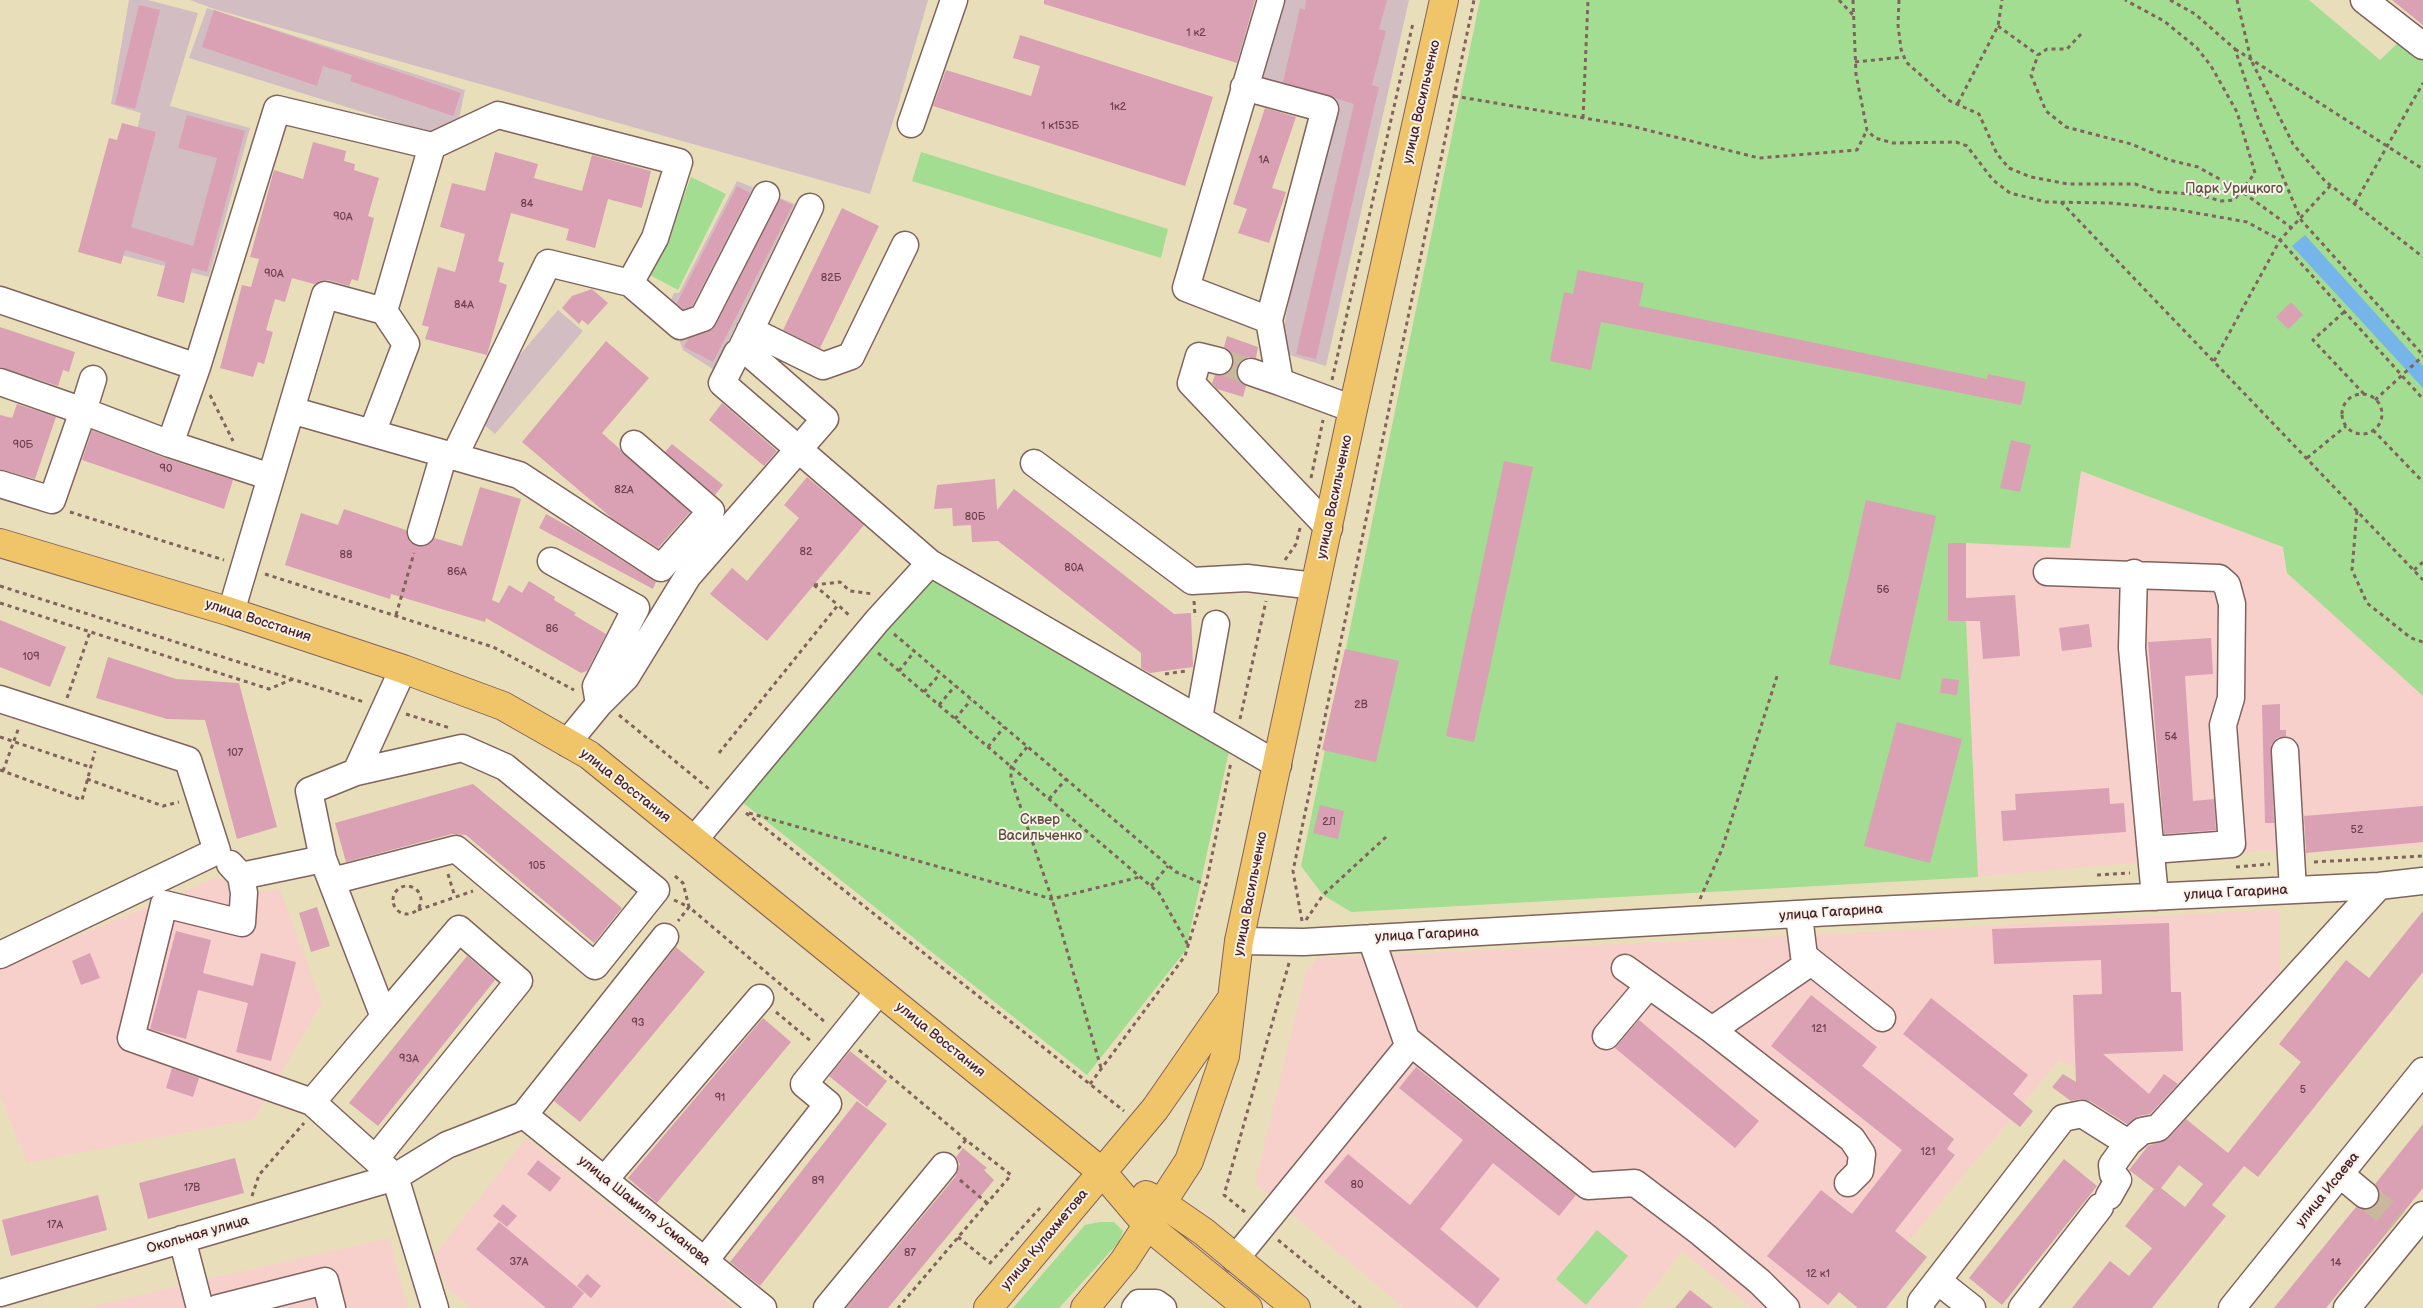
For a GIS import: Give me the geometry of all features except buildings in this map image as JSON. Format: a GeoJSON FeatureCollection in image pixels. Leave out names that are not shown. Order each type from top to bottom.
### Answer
{"type":"FeatureCollection","features":[{"type":"Feature","properties":{"kind":"main road","name":"улица Васильченко"},"geometry":{"type":"LineString","coordinates":[[1162,1203],[1189,1161],[1225,1056],[1239,941],[1353,409],[1444,0]]}},
{"type":"Feature","properties":{"kind":"main road","name":"улица Восстания"},"geometry":{"type":"LineString","coordinates":[[0,543],[231,612],[403,669],[503,706],[589,755],[1102,1172],[1148,1226],[1248,1308]]}},
{"type":"Feature","properties":{"kind":"main road","name":"улица Васильченко"},"geometry":{"type":"LineString","coordinates":[[1102,1172],[1155,1109],[1233,996]]}},
{"type":"Feature","properties":{"kind":"main road","name":"улица Восстания"},"geometry":{"type":"LineString","coordinates":[[1102,1172],[1162,1203],[1204,1232],[1296,1308]]}},
{"type":"Feature","properties":{"kind":"main road","name":"улица Кулахметова"},"geometry":{"type":"LineString","coordinates":[[988,1308],[1102,1172]]}},
{"type":"Feature","properties":{"kind":"main road"},"geometry":{"type":"LineString","coordinates":[[1085,1308],[1124,1261],[1162,1203]]}},
{"type":"Feature","properties":{"kind":"street"},"geometry":{"type":"LineString","coordinates":[[911,124],[954,0]]}},
{"type":"Feature","properties":{"kind":"street"},"geometry":{"type":"LineString","coordinates":[[1269,320],[1186,288],[1271,0]]}},
{"type":"Feature","properties":{"kind":"street"},"geometry":{"type":"LineString","coordinates":[[2364,0],[2423,46]]}},
{"type":"Feature","properties":{"kind":"street"},"geometry":{"type":"LineString","coordinates":[[1244,87],[1325,109],[1269,320],[1280,382]]}},
{"type":"Feature","properties":{"kind":"street"},"geometry":{"type":"LineString","coordinates":[[170,444],[197,368],[277,109],[432,146],[498,115],[679,162],[655,238],[630,283]]}},
{"type":"Feature","properties":{"kind":"street"},"geometry":{"type":"LineString","coordinates":[[384,311],[432,146]]}},
{"type":"Feature","properties":{"kind":"street"},"geometry":{"type":"LineString","coordinates":[[420,532],[449,455],[548,263],[630,283],[680,326],[703,318],[766,195]]}},
{"type":"Feature","properties":{"kind":"street"},"geometry":{"type":"LineString","coordinates":[[567,743],[599,704],[626,677],[688,576],[825,419],[742,347],[810,207]]}},
{"type":"Feature","properties":{"kind":"street"},"geometry":{"type":"LineString","coordinates":[[750,330],[823,366],[851,356],[905,245]]}},
{"type":"Feature","properties":{"kind":"street"},"geometry":{"type":"LineString","coordinates":[[231,612],[325,295],[384,311],[406,344],[372,433]]}},
{"type":"Feature","properties":{"kind":"street"},"geometry":{"type":"LineString","coordinates":[[0,300],[197,368]]}},
{"type":"Feature","properties":{"kind":"street"},"geometry":{"type":"LineString","coordinates":[[737,353],[722,383],[800,448],[930,562],[1278,765]]}},
{"type":"Feature","properties":{"kind":"street"},"geometry":{"type":"LineString","coordinates":[[1219,361],[1199,356],[1191,383],[1329,528]]}},
{"type":"Feature","properties":{"kind":"street"},"geometry":{"type":"LineString","coordinates":[[1251,372],[1353,409]]}},
{"type":"Feature","properties":{"kind":"street"},"geometry":{"type":"LineString","coordinates":[[0,484],[52,500],[93,379]]}},
{"type":"Feature","properties":{"kind":"street"},"geometry":{"type":"LineString","coordinates":[[0,382],[170,444],[271,477]]}},
{"type":"Feature","properties":{"kind":"street"},"geometry":{"type":"LineString","coordinates":[[291,410],[519,475],[661,568],[711,511],[634,444]]}},
{"type":"Feature","properties":{"kind":"street"},"geometry":{"type":"LineString","coordinates":[[1034,463],[1192,581],[1247,578],[1316,586]]}},
{"type":"Feature","properties":{"kind":"street"},"geometry":{"type":"LineString","coordinates":[[551,560],[636,608],[596,686],[599,704]]}},
{"type":"Feature","properties":{"kind":"street"},"geometry":{"type":"LineString","coordinates":[[694,840],[884,626],[930,562]]}},
{"type":"Feature","properties":{"kind":"street"},"geometry":{"type":"LineString","coordinates":[[2047,572],[2134,573],[2219,578],[2228,585],[2232,604],[2232,698],[2223,726],[2232,844],[2152,850]]}},
{"type":"Feature","properties":{"kind":"street"},"geometry":{"type":"LineString","coordinates":[[2134,573],[2132,648],[2155,897]]}},
{"type":"Feature","properties":{"kind":"street"},"geometry":{"type":"LineString","coordinates":[[1199,718],[1205,622]]}},
{"type":"Feature","properties":{"kind":"street"},"geometry":{"type":"LineString","coordinates":[[356,772],[403,669]]}},
{"type":"Feature","properties":{"kind":"street"},"geometry":{"type":"LineString","coordinates":[[0,699],[188,760],[217,851],[241,876],[244,893],[242,923],[164,904],[131,1038],[312,1102],[376,1158],[395,1177],[436,1308]]}},
{"type":"Feature","properties":{"kind":"street"},"geometry":{"type":"LineString","coordinates":[[241,876],[328,870],[456,849],[595,966],[656,890],[505,767],[462,748],[356,772],[309,791],[328,870],[384,1017]]}},
{"type":"Feature","properties":{"kind":"street"},"geometry":{"type":"LineString","coordinates":[[2285,751],[2293,890]]}},
{"type":"Feature","properties":{"kind":"street"},"geometry":{"type":"LineString","coordinates":[[0,955],[217,851]]}},
{"type":"Feature","properties":{"kind":"street","name":"улица Гагарина"},"geometry":{"type":"LineString","coordinates":[[1239,941],[1304,942],[1799,916],[1832,912],[2378,886],[2423,881]]}},
{"type":"Feature","properties":{"kind":"street"},"geometry":{"type":"LineString","coordinates":[[2022,1308],[2118,1180],[2113,1174],[2112,1165],[2128,1143],[2142,1130],[2158,1128],[2378,886]]}},
{"type":"Feature","properties":{"kind":"street"},"geometry":{"type":"LineString","coordinates":[[1799,916],[1804,956],[1882,1018]]}},
{"type":"Feature","properties":{"kind":"street"},"geometry":{"type":"LineString","coordinates":[[312,1102],[459,930],[519,981],[376,1158]]}},
{"type":"Feature","properties":{"kind":"street"},"geometry":{"type":"LineString","coordinates":[[524,1115],[665,937]]}},
{"type":"Feature","properties":{"kind":"street"},"geometry":{"type":"LineString","coordinates":[[1371,938],[1406,1039],[1588,1186],[1635,1183],[1701,1233],[1760,1282],[1786,1308]]}},
{"type":"Feature","properties":{"kind":"street"},"geometry":{"type":"LineString","coordinates":[[1712,1030],[1811,962]]}},
{"type":"Feature","properties":{"kind":"street"},"geometry":{"type":"LineString","coordinates":[[1625,968],[1712,1030],[1852,1138],[1862,1154],[1860,1170],[1848,1183]]}},
{"type":"Feature","properties":{"kind":"street"},"geometry":{"type":"LineString","coordinates":[[1606,1036],[1649,985]]}},
{"type":"Feature","properties":{"kind":"street"},"geometry":{"type":"LineString","coordinates":[[706,1259],[828,1104],[804,1084],[879,991]]}},
{"type":"Feature","properties":{"kind":"street"},"geometry":{"type":"LineString","coordinates":[[605,1179],[760,998]]}},
{"type":"Feature","properties":{"kind":"street"},"geometry":{"type":"LineString","coordinates":[[1235,1259],[1411,1043]]}},
{"type":"Feature","properties":{"kind":"street","name":"улица Исаева"},"geometry":{"type":"LineString","coordinates":[[2232,1308],[2420,1082]]}},
{"type":"Feature","properties":{"kind":"street"},"geometry":{"type":"LineString","coordinates":[[1921,1308],[1921,1302],[2063,1118],[2082,1114],[2128,1143]]}},
{"type":"Feature","properties":{"kind":"street","name":"Окольная улица"},"geometry":{"type":"LineString","coordinates":[[0,1293],[395,1177],[447,1145],[524,1115]]}},
{"type":"Feature","properties":{"kind":"street","name":"улица Шамиля Усманова"},"geometry":{"type":"LineString","coordinates":[[524,1115],[706,1259],[764,1308]]}},
{"type":"Feature","properties":{"kind":"street"},"geometry":{"type":"LineString","coordinates":[[827,1308],[944,1166]]}},
{"type":"Feature","properties":{"kind":"street"},"geometry":{"type":"LineString","coordinates":[[2341,1175],[2365,1195]]}},
{"type":"Feature","properties":{"kind":"street"},"geometry":{"type":"LineString","coordinates":[[2347,1308],[2410,1222]]}},
{"type":"Feature","properties":{"kind":"street"},"geometry":{"type":"LineString","coordinates":[[182,1239],[200,1308]]}},
{"type":"Feature","properties":{"kind":"street"},"geometry":{"type":"LineString","coordinates":[[218,1308],[325,1281],[332,1308]]}},
{"type":"Feature","properties":{"kind":"street"},"geometry":{"type":"LineString","coordinates":[[1938,1281],[1972,1308]]}},
{"type":"Feature","properties":{"kind":"street"},"geometry":{"type":"LineString","coordinates":[[1135,1308],[1139,1303],[1156,1303],[1163,1308]]}},
{"type":"Feature","properties":{"kind":"path"},"geometry":{"type":"LineString","coordinates":[[1386,837],[1323,895],[1302,924],[1293,871],[1474,0]]}},
{"type":"Feature","properties":{"kind":"path"},"geometry":{"type":"LineString","coordinates":[[1583,118],[1588,0]]}},
{"type":"Feature","properties":{"kind":"path"},"geometry":{"type":"LineString","coordinates":[[1839,0],[1853,15]]}},
{"type":"Feature","properties":{"kind":"path"},"geometry":{"type":"LineString","coordinates":[[1853,0],[1855,62],[1867,130],[1875,138],[1893,143],[1956,142],[1967,146],[1994,180],[2010,193],[2046,202],[2109,203],[2174,209],[2247,222],[2280,240],[2423,399]]}},
{"type":"Feature","properties":{"kind":"path"},"geometry":{"type":"LineString","coordinates":[[1899,0],[1898,25],[1906,62],[1950,101],[1979,114],[1997,154],[2009,168],[2031,177],[2068,184],[2135,184],[2160,192],[2196,194],[2221,201],[2234,200],[2256,173],[2237,112],[2211,66],[2197,48],[2164,21],[2125,0]]}},
{"type":"Feature","properties":{"kind":"path"},"geometry":{"type":"LineString","coordinates":[[1958,103],[1998,26],[2002,0]]}},
{"type":"Feature","properties":{"kind":"path"},"geometry":{"type":"LineString","coordinates":[[2170,0],[2195,14],[2235,49],[2251,60],[2423,169]]}},
{"type":"Feature","properties":{"kind":"path"},"geometry":{"type":"LineString","coordinates":[[2237,0],[2251,60],[2293,144],[2330,186],[2423,258]]}},
{"type":"Feature","properties":{"kind":"path"},"geometry":{"type":"LineString","coordinates":[[1090,1084],[1185,956],[1189,945],[1206,884],[1235,739],[1271,580],[1296,544],[1414,19]]}},
{"type":"Feature","properties":{"kind":"path"},"geometry":{"type":"LineString","coordinates":[[1998,26],[2038,55]]}},
{"type":"Feature","properties":{"kind":"path"},"geometry":{"type":"LineString","coordinates":[[2081,34],[2067,49],[2047,49],[2038,55],[2031,75],[2046,111],[2066,127],[2131,144],[2169,160],[2198,167],[2241,190],[2292,228]]}},
{"type":"Feature","properties":{"kind":"path"},"geometry":{"type":"LineString","coordinates":[[2235,49],[2258,118],[2300,220],[2423,355],[2375,400]]}},
{"type":"Feature","properties":{"kind":"path"},"geometry":{"type":"LineString","coordinates":[[1855,62],[1904,57]]}},
{"type":"Feature","properties":{"kind":"path"},"geometry":{"type":"LineString","coordinates":[[2354,203],[2423,83]]}},
{"type":"Feature","properties":{"kind":"path"},"geometry":{"type":"LineString","coordinates":[[1454,96],[1631,126],[1759,158],[1857,150],[1867,130]]}},
{"type":"Feature","properties":{"kind":"path"},"geometry":{"type":"LineString","coordinates":[[2214,361],[2280,240],[2330,186]]}},
{"type":"Feature","properties":{"kind":"path"},"geometry":{"type":"LineString","coordinates":[[2061,202],[2423,580]]}},
{"type":"Feature","properties":{"kind":"path"},"geometry":{"type":"LineString","coordinates":[[2344,312],[2313,340],[2364,394],[2375,400],[2381,415],[2373,430],[2362,434],[2350,430],[2346,426],[2342,413],[2346,401],[2357,394],[2364,394]]}},
{"type":"Feature","properties":{"kind":"path"},"geometry":{"type":"LineString","coordinates":[[197,368],[234,442],[228,463]]}},
{"type":"Feature","properties":{"kind":"path"},"geometry":{"type":"LineString","coordinates":[[2307,458],[2346,426]]}},
{"type":"Feature","properties":{"kind":"path"},"geometry":{"type":"LineString","coordinates":[[2373,430],[2423,482]]}},
{"type":"Feature","properties":{"kind":"path"},"geometry":{"type":"LineString","coordinates":[[2357,510],[2352,570],[2367,603],[2410,638],[2423,642]]}},
{"type":"Feature","properties":{"kind":"path"},"geometry":{"type":"LineString","coordinates":[[66,511],[493,647],[619,715],[715,794]]}},
{"type":"Feature","properties":{"kind":"path"},"geometry":{"type":"LineString","coordinates":[[396,615],[420,532]]}},
{"type":"Feature","properties":{"kind":"path"},"geometry":{"type":"LineString","coordinates":[[2414,570],[2423,562]]}},
{"type":"Feature","properties":{"kind":"path"},"geometry":{"type":"LineString","coordinates":[[1192,581],[1205,622]]}},
{"type":"Feature","properties":{"kind":"path"},"geometry":{"type":"LineString","coordinates":[[873,592],[850,591],[840,582],[814,585],[857,622],[884,626],[1168,866],[1176,872],[1206,884]]}},
{"type":"Feature","properties":{"kind":"path"},"geometry":{"type":"LineString","coordinates":[[0,586],[459,732]]}},
{"type":"Feature","properties":{"kind":"path"},"geometry":{"type":"LineString","coordinates":[[0,603],[269,689],[293,679]]}},
{"type":"Feature","properties":{"kind":"path"},"geometry":{"type":"LineString","coordinates":[[719,753],[838,605]]}},
{"type":"Feature","properties":{"kind":"path"},"geometry":{"type":"LineString","coordinates":[[67,698],[90,632]]}},
{"type":"Feature","properties":{"kind":"path"},"geometry":{"type":"LineString","coordinates":[[875,651],[1159,893],[1189,945]]}},
{"type":"Feature","properties":{"kind":"path"},"geometry":{"type":"LineString","coordinates":[[899,671],[914,652]]}},
{"type":"Feature","properties":{"kind":"path"},"geometry":{"type":"LineString","coordinates":[[1159,675],[1188,671]]}},
{"type":"Feature","properties":{"kind":"path"},"geometry":{"type":"LineString","coordinates":[[1700,900],[1722,849],[1778,673]]}},
{"type":"Feature","properties":{"kind":"path"},"geometry":{"type":"LineString","coordinates":[[924,692],[940,674]]}},
{"type":"Feature","properties":{"kind":"path"},"geometry":{"type":"LineString","coordinates":[[939,705],[955,686]]}},
{"type":"Feature","properties":{"kind":"path"},"geometry":{"type":"LineString","coordinates":[[955,719],[971,700]]}},
{"type":"Feature","properties":{"kind":"path"},"geometry":{"type":"LineString","coordinates":[[988,747],[1004,727]]}},
{"type":"Feature","properties":{"kind":"path"},"geometry":{"type":"LineString","coordinates":[[0,770],[82,800],[100,732]]}},
{"type":"Feature","properties":{"kind":"path"},"geometry":{"type":"LineString","coordinates":[[0,737],[90,767]]}},
{"type":"Feature","properties":{"kind":"path"},"geometry":{"type":"LineString","coordinates":[[1027,747],[1011,767],[1011,779],[1052,899],[1101,1069]]}},
{"type":"Feature","properties":{"kind":"path"},"geometry":{"type":"LineString","coordinates":[[87,779],[163,806],[200,796]]}},
{"type":"Feature","properties":{"kind":"path"},"geometry":{"type":"LineString","coordinates":[[1049,799],[1066,779]]}},
{"type":"Feature","properties":{"kind":"path"},"geometry":{"type":"LineString","coordinates":[[1131,1116],[746,812],[1052,899],[1140,877]]}},
{"type":"Feature","properties":{"kind":"path"},"geometry":{"type":"LineString","coordinates":[[1151,886],[1168,866]]}},
{"type":"Feature","properties":{"kind":"path"},"geometry":{"type":"LineString","coordinates":[[668,871],[683,883],[689,907],[835,1045]]}},
{"type":"Feature","properties":{"kind":"path"},"geometry":{"type":"LineString","coordinates":[[418,910],[422,897],[418,891],[413,887],[400,888],[393,898],[398,910],[408,914],[497,883]]}},
{"type":"Feature","properties":{"kind":"path"},"geometry":{"type":"LineString","coordinates":[[1293,960],[1288,965],[1224,1195],[1361,1308]]}},
{"type":"Feature","properties":{"kind":"path"},"geometry":{"type":"LineString","coordinates":[[760,998],[835,1045],[966,1140],[1011,1176],[898,1308]]}},
{"type":"Feature","properties":{"kind":"path"},"geometry":{"type":"LineString","coordinates":[[244,1221],[259,1175],[304,1123],[312,1102]]}},
{"type":"Feature","properties":{"kind":"path"},"geometry":{"type":"LineString","coordinates":[[958,1237],[990,1263],[1045,1202]]}},
{"type":"Feature","properties":{"kind":"shaded area"},"geometry":{"type":"Polygon","coordinates":[[[129,0],[148,0],[198,13],[170,106],[250,128],[209,277],[108,252],[141,113],[111,104],[129,0]]]}},
{"type":"Feature","properties":{"kind":"shaded area"},"geometry":{"type":"Polygon","coordinates":[[[190,0],[928,0],[870,194],[214,9],[190,0]]]}},
{"type":"Feature","properties":{"kind":"shaded area"},"geometry":{"type":"Polygon","coordinates":[[[1280,0],[1409,0],[1326,366],[1279,352],[1327,107],[1258,80],[1280,0]]]}},
{"type":"Feature","properties":{"kind":"shaded area"},"geometry":{"type":"Polygon","coordinates":[[[207,8],[465,90],[459,119],[440,136],[189,58],[207,8]]]}},
{"type":"Feature","properties":{"kind":"shaded area"},"geometry":{"type":"Polygon","coordinates":[[[737,181],[795,204],[714,370],[683,350],[667,308],[674,293],[679,293],[737,181]]]}},
{"type":"Feature","properties":{"kind":"shaded area"},"geometry":{"type":"Polygon","coordinates":[[[558,310],[583,331],[495,434],[470,413],[558,310]]]}},
{"type":"Feature","properties":{"kind":"shaded area"},"geometry":{"type":"Polygon","coordinates":[[[2080,471],[2283,547],[2287,573],[2423,696],[2423,846],[2261,851],[1978,877],[1966,621],[1966,543],[2070,548],[2080,471]]]}},
{"type":"Feature","properties":{"kind":"shaded area"},"geometry":{"type":"Polygon","coordinates":[[[217,877],[244,893],[280,889],[322,1003],[254,1119],[27,1163],[0,1095],[0,969],[217,877]]]}},
{"type":"Feature","properties":{"kind":"shaded area"},"geometry":{"type":"Polygon","coordinates":[[[2280,909],[2280,974],[2167,1109],[2059,1060],[1870,1288],[1855,1275],[1827,1308],[1752,1308],[1682,1251],[1638,1308],[1404,1308],[1255,1183],[1306,972],[1317,958],[1911,930],[2280,909]]]}},
{"type":"Feature","properties":{"kind":"shaded area"},"geometry":{"type":"Polygon","coordinates":[[[526,1138],[735,1308],[472,1308],[449,1290],[433,1257],[526,1138]]]}},
{"type":"Feature","properties":{"kind":"shaded area"},"geometry":{"type":"Polygon","coordinates":[[[389,1238],[408,1308],[86,1308],[194,1282],[389,1238]]]}},
{"type":"Feature","properties":{"kind":"green space","name":"Парк Урицкого"},"geometry":{"type":"Polygon","coordinates":[[[1480,0],[2309,0],[2380,60],[2399,42],[2423,60],[2423,696],[2287,573],[2283,547],[2081,471],[2070,548],[1966,543],[1966,621],[1978,877],[1351,912],[1323,895],[1301,866],[1480,0]]]}},
{"type":"Feature","properties":{"kind":"green space"},"geometry":{"type":"Polygon","coordinates":[[[921,152],[1168,229],[1161,258],[912,181],[921,152]]]}},
{"type":"Feature","properties":{"kind":"green space"},"geometry":{"type":"Polygon","coordinates":[[[691,177],[726,194],[678,290],[648,274],[674,222],[691,177]]]}},
{"type":"Feature","properties":{"kind":"green space","name":"Сквер Васильченко"},"geometry":{"type":"Polygon","coordinates":[[[930,570],[1229,751],[1186,950],[1087,1075],[737,798],[930,570]]]}},
{"type":"Feature","properties":{"kind":"green space"},"geometry":{"type":"Polygon","coordinates":[[[1114,1222],[1123,1231],[1119,1242],[1059,1308],[1013,1308],[1085,1225],[1114,1222]]]}},
{"type":"Feature","properties":{"kind":"green space"},"geometry":{"type":"Polygon","coordinates":[[[1597,1230],[1628,1256],[1586,1305],[1556,1279],[1597,1230]]]}},
{"type":"Feature","properties":{"kind":"water"},"geometry":{"type":"Polygon","coordinates":[[[2305,235],[2423,366],[2423,388],[2292,246],[2305,235]]]}},
{"type":"Feature","properties":{"kind":"tunnel"},"geometry":{"type":"LineString","coordinates":[[1219,361],[1251,372]]}},
{"type":"Feature","properties":{"kind":"tunnel"},"geometry":{"type":"LineString","coordinates":[[2365,1195],[2397,1221]]}}]}
